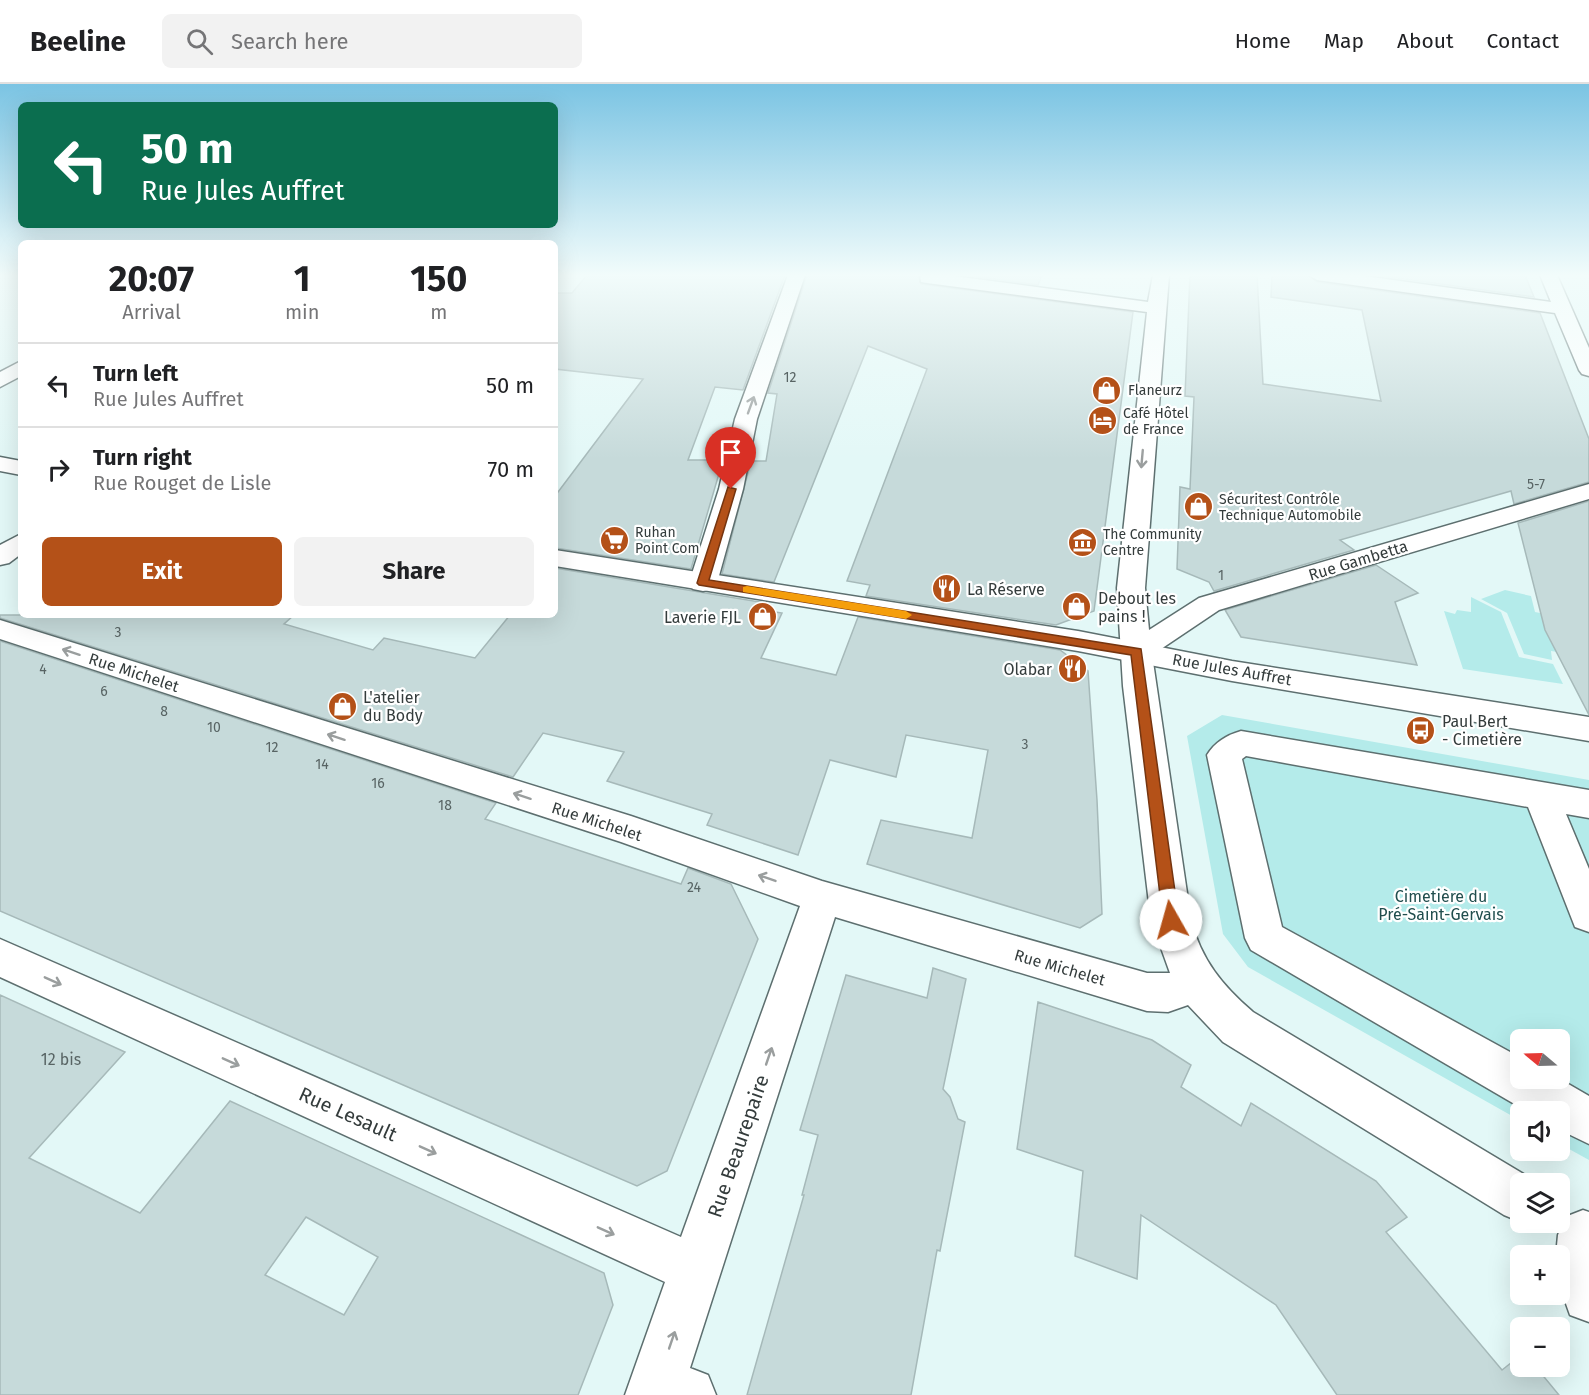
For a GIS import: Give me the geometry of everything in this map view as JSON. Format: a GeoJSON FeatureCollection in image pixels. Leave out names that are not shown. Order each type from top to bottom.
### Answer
{"type":"FeatureCollection","features":[{"type":"Feature","properties":{"kind":"street"},"geometry":{"type":"LineString","coordinates":[[703,583],[731,489],[746,419],[775,336]]}},
{"type":"Feature","properties":{"kind":"street"},"geometry":{"type":"LineString","coordinates":[[1153,336],[1131,588],[1171,920],[1179,954],[1195,983],[1219,1011],[1238,1027],[1510,1191]]}},
{"type":"Feature","properties":{"kind":"street"},"geometry":{"type":"LineString","coordinates":[[1575,336],[1589,370]]}},
{"type":"Feature","properties":{"kind":"street"},"geometry":{"type":"LineString","coordinates":[[0,381],[18,369]]}},
{"type":"Feature","properties":{"kind":"street"},"geometry":{"type":"LineString","coordinates":[[0,464],[18,467]]}},
{"type":"Feature","properties":{"kind":"street","name":"Rue Gambetta"},"geometry":{"type":"LineString","coordinates":[[1137,651],[1209,604],[1589,490]]}},
{"type":"Feature","properties":{"kind":"street"},"geometry":{"type":"LineString","coordinates":[[0,557],[18,544]]}},
{"type":"Feature","properties":{"kind":"street","name":"Rue Jules Auffret"},"geometry":{"type":"LineString","coordinates":[[558,559],[1137,651],[1232,671],[1589,729]]}},
{"type":"Feature","properties":{"kind":"street","name":"Rue Michelet"},"geometry":{"type":"LineString","coordinates":[[0,629],[631,831],[822,897],[1147,992],[1168,993],[1195,983]]}},
{"type":"Feature","properties":{"kind":"street"},"geometry":{"type":"LineString","coordinates":[[1589,804],[1241,743],[1224,754],[1265,938],[1589,1121]]}},
{"type":"Feature","properties":{"kind":"street"},"geometry":{"type":"LineString","coordinates":[[1541,796],[1589,915]]}},
{"type":"Feature","properties":{"kind":"street","name":"Rue Beaurepaire"},"geometry":{"type":"LineString","coordinates":[[666,1391],[696,1270],[822,897]]}},
{"type":"Feature","properties":{"kind":"street","name":"Rue Lesault"},"geometry":{"type":"LineString","coordinates":[[0,957],[696,1270]]}},
{"type":"Feature","properties":{"kind":"street"},"geometry":{"type":"LineString","coordinates":[[1577,1232],[1581,1271],[1589,1296]]}},
{"type":"Feature","properties":{"kind":"green space"},"geometry":{"type":"Polygon","coordinates":[[[1505,590],[1531,596],[1535,612],[1555,616],[1571,654],[1551,651],[1552,660],[1524,654],[1507,613],[1481,599],[1505,590]]]}},
{"type":"Feature","properties":{"kind":"green space"},"geometry":{"type":"Polygon","coordinates":[[[1471,597],[1501,612],[1519,657],[1553,664],[1563,684],[1463,669],[1444,611],[1455,614],[1457,610],[1471,612],[1471,597]]]}},
{"type":"Feature","properties":{"kind":"green space","name":"Cimetière du Pré-Saint-Gervais"},"geometry":{"type":"Polygon","coordinates":[[[1222,715],[1589,780],[1589,1160],[1570,1150],[1570,1101],[1510,1101],[1510,1115],[1248,967],[1223,934],[1187,736],[1222,715]]]}},
{"type":"Feature","properties":{"kind":"building"},"geometry":{"type":"Polygon","coordinates":[[[558,336],[763,336],[743,390],[715,387],[688,460],[723,460],[691,569],[558,548],[558,492],[643,379],[558,369],[558,336]]]}},
{"type":"Feature","properties":{"kind":"building"},"geometry":{"type":"Polygon","coordinates":[[[787,336],[1130,336],[1094,611],[1056,625],[866,596],[870,585],[847,581],[927,369],[868,346],[774,582],[722,574],[751,461],[766,461],[777,394],[768,393],[787,336]]]}},
{"type":"Feature","properties":{"kind":"building"},"geometry":{"type":"Polygon","coordinates":[[[1187,336],[1260,336],[1263,384],[1381,401],[1367,336],[1549,336],[1589,439],[1589,482],[1514,504],[1511,491],[1340,540],[1354,550],[1214,591],[1209,582],[1177,569],[1180,487],[1190,489],[1194,397],[1185,396],[1187,336]]]}},
{"type":"Feature","properties":{"kind":"building"},"geometry":{"type":"Polygon","coordinates":[[[1589,501],[1589,715],[1545,630],[1518,523],[1589,501]]]}},
{"type":"Feature","properties":{"kind":"building"},"geometry":{"type":"Polygon","coordinates":[[[1376,565],[1418,593],[1395,602],[1417,665],[1241,637],[1225,610],[1376,565]]]}},
{"type":"Feature","properties":{"kind":"building"},"geometry":{"type":"Polygon","coordinates":[[[558,568],[766,603],[763,610],[782,613],[761,658],[836,675],[858,617],[1060,650],[1088,671],[1102,914],[1080,928],[867,864],[881,820],[972,838],[988,750],[906,735],[896,777],[830,760],[798,855],[707,825],[712,814],[607,781],[624,752],[543,733],[513,777],[0,618],[0,615],[18,615],[18,618],[291,618],[284,624],[373,650],[384,638],[475,658],[508,618],[558,618],[558,568]]]}},
{"type":"Feature","properties":{"kind":"building"},"geometry":{"type":"Polygon","coordinates":[[[0,641],[496,803],[485,819],[626,866],[681,884],[688,868],[731,884],[758,939],[667,1171],[637,1186],[0,911],[0,641]]]}},
{"type":"Feature","properties":{"kind":"building"},"geometry":{"type":"Polygon","coordinates":[[[933,968],[966,979],[943,1089],[950,1097],[958,1119],[965,1122],[940,1251],[937,1250],[911,1395],[747,1395],[804,1195],[802,1195],[818,1135],[800,1130],[846,975],[927,998],[933,968]]]}},
{"type":"Feature","properties":{"kind":"building"},"geometry":{"type":"Polygon","coordinates":[[[0,995],[125,1052],[29,1158],[140,1213],[230,1101],[604,1273],[613,1305],[578,1395],[0,1395],[0,995]],[[306,1217],[265,1275],[344,1315],[378,1257],[306,1217]]]}},
{"type":"Feature","properties":{"kind":"building"},"geometry":{"type":"Polygon","coordinates":[[[1038,1002],[1152,1040],[1191,1065],[1181,1087],[1241,1126],[1251,1103],[1376,1181],[1407,1217],[1386,1232],[1502,1370],[1510,1364],[1510,1377],[1544,1377],[1559,1395],[1337,1395],[1276,1305],[1141,1215],[1137,1279],[1075,1256],[1083,1171],[1017,1149],[1038,1002]]]}},
{"type":"Feature","properties":{"kind":"slow traffic"},"geometry":{"type":"LineString","coordinates":[[747,590],[906,615]]}},
{"type":"Feature","properties":{"kind":"place","name":"Flaneurz"},"geometry":{"type":"Point","coordinates":[1107,390]}},
{"type":"Feature","properties":{"kind":"place","name":"Café Hôtel de France"},"geometry":{"type":"Point","coordinates":[1102,421]}},
{"type":"Feature","properties":{"kind":"place","name":"Sécuritest Contrôle Technique Automobile"},"geometry":{"type":"Point","coordinates":[1198,507]}},
{"type":"Feature","properties":{"kind":"place","name":"Ruhan Point Com"},"geometry":{"type":"Point","coordinates":[614,540]}},
{"type":"Feature","properties":{"kind":"place","name":"The Community Centre"},"geometry":{"type":"Point","coordinates":[1082,542]}},
{"type":"Feature","properties":{"kind":"place","name":"La Réserve"},"geometry":{"type":"Point","coordinates":[946,589]}},
{"type":"Feature","properties":{"kind":"place","name":"Debout les pains !"},"geometry":{"type":"Point","coordinates":[1077,607]}},
{"type":"Feature","properties":{"kind":"place","name":"Laverie FJL"},"geometry":{"type":"Point","coordinates":[762,617]}},
{"type":"Feature","properties":{"kind":"place","name":"Olabar"},"geometry":{"type":"Point","coordinates":[1073,669]}},
{"type":"Feature","properties":{"kind":"place","name":"L'atelier du Body"},"geometry":{"type":"Point","coordinates":[342,706]}},
{"type":"Feature","properties":{"kind":"place","name":"Paul Bert - Cimetière"},"geometry":{"type":"Point","coordinates":[1421,730]}},
{"type":"Feature","properties":{"kind":"route"},"geometry":{"type":"LineString","coordinates":[[731,489],[703,583],[1137,651],[1139,686],[1171,920]]}}]}
